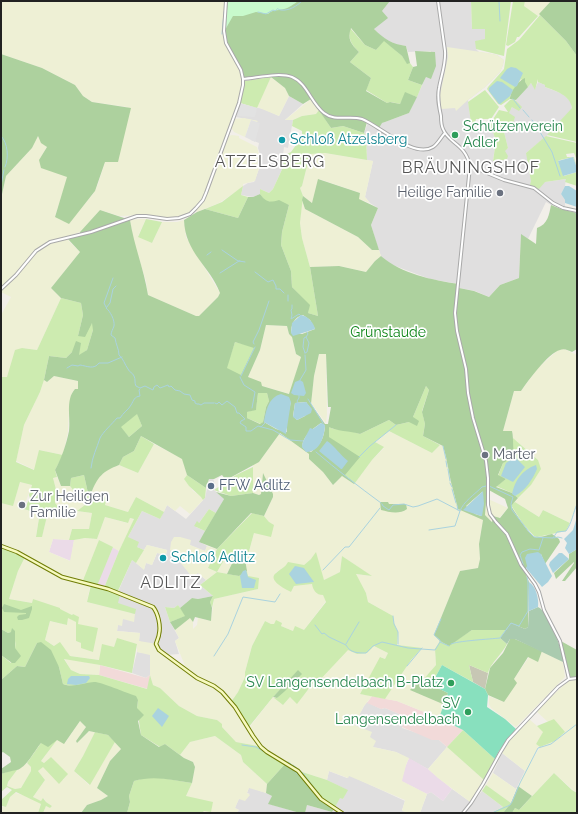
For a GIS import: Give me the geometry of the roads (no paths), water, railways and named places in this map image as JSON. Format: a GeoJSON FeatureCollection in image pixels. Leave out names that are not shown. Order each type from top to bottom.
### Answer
{"type":"FeatureCollection","features":[{"type":"Feature","properties":{"kind":"main road"},"geometry":{"type":"LineString","coordinates":[[1,546],[17,552],[64,578],[108,589],[153,607],[160,628],[156,644],[159,650],[197,678],[214,686],[222,692],[235,707],[261,747],[298,771],[316,794],[342,813]]}},
{"type":"Feature","properties":{"kind":"street"},"geometry":{"type":"LineString","coordinates":[[1,289],[16,275],[36,251],[50,242],[91,232],[137,216],[173,219],[185,216],[196,208],[203,200],[239,103],[242,91],[243,79],[239,66],[226,43],[224,31],[226,1]]}},
{"type":"Feature","properties":{"kind":"street"},"geometry":{"type":"LineString","coordinates":[[438,1],[446,51],[446,59],[438,98],[442,127],[445,133],[466,153],[470,166],[455,313],[473,418],[486,461],[488,478],[488,505],[490,514],[508,534],[521,565],[539,592],[544,610],[560,641],[569,679]]}},
{"type":"Feature","properties":{"kind":"street"},"geometry":{"type":"LineString","coordinates":[[243,79],[276,76],[292,77],[303,85],[320,109],[329,117],[361,119],[399,141],[419,149],[424,150],[433,147],[445,133]]}},
{"type":"Feature","properties":{"kind":"street"},"geometry":{"type":"LineString","coordinates":[[470,166],[504,180],[534,188],[562,208],[577,211]]}},
{"type":"Feature","properties":{"kind":"street"},"geometry":{"type":"LineString","coordinates":[[463,813],[481,789],[503,746],[517,729],[558,687],[569,679],[577,678]]}},
{"type":"Feature","properties":{"kind":"water"},"geometry":{"type":"Polygon","coordinates":[[[511,67],[516,68],[523,73],[517,86],[515,87],[500,78],[507,69],[511,67]]]}},
{"type":"Feature","properties":{"kind":"water"},"geometry":{"type":"Polygon","coordinates":[[[497,81],[502,82],[513,90],[510,96],[500,104],[489,91],[489,88],[497,81]]]}},
{"type":"Feature","properties":{"kind":"water"},"geometry":{"type":"Polygon","coordinates":[[[573,157],[577,172],[563,176],[558,161],[573,157]]]}},
{"type":"Feature","properties":{"kind":"water"},"geometry":{"type":"Polygon","coordinates":[[[565,186],[569,186],[577,191],[577,207],[565,203],[565,200],[561,194],[565,186]]]}},
{"type":"Feature","properties":{"kind":"water"},"geometry":{"type":"Polygon","coordinates":[[[301,315],[310,320],[315,329],[293,336],[291,333],[292,323],[301,315]]]}},
{"type":"Feature","properties":{"kind":"water"},"geometry":{"type":"Polygon","coordinates":[[[300,380],[303,382],[306,393],[304,396],[294,395],[291,393],[295,382],[300,380]]]}},
{"type":"Feature","properties":{"kind":"water"},"geometry":{"type":"Polygon","coordinates":[[[281,394],[289,397],[291,402],[286,434],[264,422],[267,409],[271,401],[281,394]]]}},
{"type":"Feature","properties":{"kind":"water"},"geometry":{"type":"Polygon","coordinates":[[[306,402],[312,409],[311,413],[297,420],[293,417],[295,403],[306,402]]]}},
{"type":"Feature","properties":{"kind":"water"},"geometry":{"type":"Polygon","coordinates":[[[321,423],[325,426],[324,435],[318,447],[306,452],[302,447],[310,428],[313,429],[321,423]]]}},
{"type":"Feature","properties":{"kind":"water"},"geometry":{"type":"Polygon","coordinates":[[[327,441],[333,445],[348,461],[342,469],[319,451],[327,441]]]}},
{"type":"Feature","properties":{"kind":"water"},"geometry":{"type":"Polygon","coordinates":[[[515,457],[525,467],[513,482],[501,476],[506,463],[515,457]]]}},
{"type":"Feature","properties":{"kind":"water"},"geometry":{"type":"Polygon","coordinates":[[[536,465],[537,469],[528,484],[515,496],[512,494],[515,484],[520,476],[536,465]]]}},
{"type":"Feature","properties":{"kind":"water"},"geometry":{"type":"Polygon","coordinates":[[[483,491],[484,504],[482,516],[463,510],[483,491]]]}},
{"type":"Feature","properties":{"kind":"water"},"geometry":{"type":"Polygon","coordinates":[[[577,517],[577,549],[569,554],[565,548],[567,543],[564,539],[573,530],[577,517]]]}},
{"type":"Feature","properties":{"kind":"water"},"geometry":{"type":"Polygon","coordinates":[[[538,552],[541,554],[552,576],[542,587],[526,568],[525,558],[527,554],[538,552]]]}},
{"type":"Feature","properties":{"kind":"water"},"geometry":{"type":"Polygon","coordinates":[[[559,553],[562,553],[569,559],[553,573],[549,565],[559,553]]]}},
{"type":"Feature","properties":{"kind":"water"},"geometry":{"type":"Polygon","coordinates":[[[295,566],[304,568],[314,582],[296,584],[289,574],[295,566]]]}},
{"type":"Feature","properties":{"kind":"water"},"geometry":{"type":"Polygon","coordinates":[[[246,570],[248,577],[256,580],[254,588],[242,588],[240,576],[243,571],[246,570]]]}},
{"type":"Feature","properties":{"kind":"water"},"geometry":{"type":"Polygon","coordinates":[[[529,582],[535,590],[538,607],[529,611],[529,582]]]}},
{"type":"Feature","properties":{"kind":"water"},"geometry":{"type":"Polygon","coordinates":[[[71,676],[89,676],[90,678],[86,683],[76,685],[67,684],[68,679],[71,676]]]}},
{"type":"Feature","properties":{"kind":"water"},"geometry":{"type":"Polygon","coordinates":[[[158,708],[169,716],[162,727],[152,716],[158,708]]]}},
{"type":"Feature","properties":{"kind":"waterway"},"geometry":{"type":"LineString","coordinates":[[258,12],[266,14],[278,9],[287,10],[302,1]]}},
{"type":"Feature","properties":{"kind":"waterway"},"geometry":{"type":"LineString","coordinates":[[499,1],[500,21]]}},
{"type":"Feature","properties":{"kind":"waterway"},"geometry":{"type":"LineString","coordinates":[[222,34],[224,12]]}},
{"type":"Feature","properties":{"kind":"waterway"},"geometry":{"type":"LineString","coordinates":[[513,99],[520,108]]}},
{"type":"Feature","properties":{"kind":"waterway"},"geometry":{"type":"LineString","coordinates":[[523,110],[529,117]]}},
{"type":"Feature","properties":{"kind":"waterway"},"geometry":{"type":"LineString","coordinates":[[532,120],[538,128]]}},
{"type":"Feature","properties":{"kind":"waterway"},"geometry":{"type":"LineString","coordinates":[[540,132],[552,152],[560,176]]}},
{"type":"Feature","properties":{"kind":"waterway"},"geometry":{"type":"LineString","coordinates":[[1,136],[7,151],[5,167]]}},
{"type":"Feature","properties":{"kind":"waterway"},"geometry":{"type":"LineString","coordinates":[[1,185],[4,170]]}},
{"type":"Feature","properties":{"kind":"waterway"},"geometry":{"type":"LineString","coordinates":[[222,250],[240,261]]}},
{"type":"Feature","properties":{"kind":"waterway"},"geometry":{"type":"LineString","coordinates":[[207,255],[211,252]]}},
{"type":"Feature","properties":{"kind":"waterway"},"geometry":{"type":"LineString","coordinates":[[220,273],[239,261],[245,262]]}},
{"type":"Feature","properties":{"kind":"waterway"},"geometry":{"type":"LineString","coordinates":[[255,272],[268,282],[273,280],[276,289],[280,289],[284,293]]}},
{"type":"Feature","properties":{"kind":"waterway"},"geometry":{"type":"LineString","coordinates":[[106,307],[104,303],[113,278]]}},
{"type":"Feature","properties":{"kind":"waterway"},"geometry":{"type":"LineString","coordinates":[[116,286],[113,289],[110,303],[106,308],[111,313],[114,321],[111,335],[115,338],[119,355],[133,375],[136,386],[140,388],[145,386],[153,390],[157,385],[160,388],[168,385],[175,390],[190,395],[192,400],[197,404],[201,405],[204,403],[214,403]]}},
{"type":"Feature","properties":{"kind":"waterway"},"geometry":{"type":"LineString","coordinates":[[288,295],[288,301]]}},
{"type":"Feature","properties":{"kind":"waterway"},"geometry":{"type":"LineString","coordinates":[[254,344],[253,342],[259,330],[269,301]]}},
{"type":"Feature","properties":{"kind":"waterway"},"geometry":{"type":"LineString","coordinates":[[292,305],[291,319],[299,314],[301,316]]}},
{"type":"Feature","properties":{"kind":"waterway"},"geometry":{"type":"LineString","coordinates":[[305,353],[307,352],[309,343],[306,337],[308,334],[307,332]]}},
{"type":"Feature","properties":{"kind":"waterway"},"geometry":{"type":"LineString","coordinates":[[305,353],[303,347],[304,338],[306,337]]}},
{"type":"Feature","properties":{"kind":"waterway"},"geometry":{"type":"LineString","coordinates":[[241,376],[255,347]]}},
{"type":"Feature","properties":{"kind":"waterway"},"geometry":{"type":"LineString","coordinates":[[300,380],[306,370],[305,355]]}},
{"type":"Feature","properties":{"kind":"waterway"},"geometry":{"type":"LineString","coordinates":[[67,368],[72,365],[93,367],[99,363],[108,363],[122,357]]}},
{"type":"Feature","properties":{"kind":"waterway"},"geometry":{"type":"LineString","coordinates":[[240,377],[244,385],[255,392],[252,408]]}},
{"type":"Feature","properties":{"kind":"waterway"},"geometry":{"type":"LineString","coordinates":[[91,468],[93,456],[101,436],[117,418],[120,418],[130,407],[135,398],[140,396],[140,389]]}},
{"type":"Feature","properties":{"kind":"waterway"},"geometry":{"type":"LineString","coordinates":[[298,403],[297,401],[299,395]]}},
{"type":"Feature","properties":{"kind":"waterway"},"geometry":{"type":"LineString","coordinates":[[308,399],[323,423]]}},
{"type":"Feature","properties":{"kind":"waterway"},"geometry":{"type":"LineString","coordinates":[[215,403],[217,404],[219,402],[222,405],[227,401],[235,407],[237,413],[245,419],[240,423],[246,427],[246,431],[251,431],[258,426],[273,430],[290,440],[303,441]]}},
{"type":"Feature","properties":{"kind":"waterway"},"geometry":{"type":"LineString","coordinates":[[261,427],[265,423]]}},
{"type":"Feature","properties":{"kind":"waterway"},"geometry":{"type":"LineString","coordinates":[[359,457],[396,425]]}},
{"type":"Feature","properties":{"kind":"waterway"},"geometry":{"type":"LineString","coordinates":[[443,446],[446,459]]}},
{"type":"Feature","properties":{"kind":"waterway"},"geometry":{"type":"LineString","coordinates":[[316,452],[381,503]]}},
{"type":"Feature","properties":{"kind":"waterway"},"geometry":{"type":"LineString","coordinates":[[446,461],[447,467]]}},
{"type":"Feature","properties":{"kind":"waterway"},"geometry":{"type":"LineString","coordinates":[[448,469],[450,481]]}},
{"type":"Feature","properties":{"kind":"waterway"},"geometry":{"type":"LineString","coordinates":[[450,483],[452,487]]}},
{"type":"Feature","properties":{"kind":"waterway"},"geometry":{"type":"LineString","coordinates":[[382,504],[389,510],[393,505],[404,504],[413,507],[437,499],[460,511],[470,498],[482,487],[486,486]]}},
{"type":"Feature","properties":{"kind":"waterway"},"geometry":{"type":"LineString","coordinates":[[489,486],[513,497],[511,504],[512,510],[530,533]]}},
{"type":"Feature","properties":{"kind":"waterway"},"geometry":{"type":"LineString","coordinates":[[452,489],[456,503]]}},
{"type":"Feature","properties":{"kind":"waterway"},"geometry":{"type":"LineString","coordinates":[[530,533],[534,537],[553,538],[557,532],[566,531],[577,504]]}},
{"type":"Feature","properties":{"kind":"waterway"},"geometry":{"type":"LineString","coordinates":[[457,505],[458,510]]}},
{"type":"Feature","properties":{"kind":"waterway"},"geometry":{"type":"LineString","coordinates":[[323,570],[345,547],[349,547],[380,508]]}},
{"type":"Feature","properties":{"kind":"waterway"},"geometry":{"type":"LineString","coordinates":[[429,530],[455,526],[460,511]]}},
{"type":"Feature","properties":{"kind":"waterway"},"geometry":{"type":"LineString","coordinates":[[528,572],[524,567],[520,555],[522,552],[530,549],[539,550],[543,538]]}},
{"type":"Feature","properties":{"kind":"waterway"},"geometry":{"type":"LineString","coordinates":[[554,538],[562,538]]}},
{"type":"Feature","properties":{"kind":"waterway"},"geometry":{"type":"LineString","coordinates":[[451,644],[500,638],[511,623],[519,626],[528,611],[527,577]]}},
{"type":"Feature","properties":{"kind":"waterway"},"geometry":{"type":"LineString","coordinates":[[214,656],[228,634],[243,597],[275,602],[280,594]]}},
{"type":"Feature","properties":{"kind":"waterway"},"geometry":{"type":"LineString","coordinates":[[393,616],[394,624],[398,632],[398,644]]}},
{"type":"Feature","properties":{"kind":"waterway"},"geometry":{"type":"LineString","coordinates":[[440,642],[440,640],[434,635],[441,619]]}},
{"type":"Feature","properties":{"kind":"waterway"},"geometry":{"type":"LineString","coordinates":[[346,644],[359,622]]}},
{"type":"Feature","properties":{"kind":"waterway"},"geometry":{"type":"LineString","coordinates":[[315,625],[322,634],[324,633],[357,653],[366,653],[373,646],[382,642],[408,648],[435,650],[440,642],[449,646]]}},
{"type":"Feature","properties":{"kind":"waterway"},"geometry":{"type":"LineString","coordinates":[[407,666],[422,648]]}},
{"type":"Feature","properties":{"kind":"waterway"},"geometry":{"type":"LineString","coordinates":[[492,813],[510,805],[538,748],[551,744],[577,724]]}},
{"type":"Feature","properties":{"kind":"waterway"},"geometry":{"type":"LineString","coordinates":[[242,745],[256,747],[288,766]]}},
{"type":"Feature","properties":{"kind":"waterway"},"geometry":{"type":"LineString","coordinates":[[293,765],[305,775]]}},
{"type":"Feature","properties":{"kind":"waterway"},"geometry":{"type":"LineString","coordinates":[[292,769],[303,779]]}},
{"type":"Feature","properties":{"kind":"waterway"},"geometry":{"type":"LineString","coordinates":[[306,777],[321,797]]}},
{"type":"Feature","properties":{"kind":"place","name":"Schützenverein Adler"},"geometry":{"type":"Point","coordinates":[455,135]}},
{"type":"Feature","properties":{"kind":"place","name":"Schloß Atzelsberg"},"geometry":{"type":"Point","coordinates":[282,140]}},
{"type":"Feature","properties":{"kind":"place","name":"Heilige Familie"},"geometry":{"type":"Point","coordinates":[500,193]}},
{"type":"Feature","properties":{"kind":"place","name":"Marter"},"geometry":{"type":"Point","coordinates":[485,455]}},
{"type":"Feature","properties":{"kind":"place","name":"FFW Adlitz"},"geometry":{"type":"Point","coordinates":[211,486]}},
{"type":"Feature","properties":{"kind":"place","name":"Zur Heiligen Familie"},"geometry":{"type":"Point","coordinates":[22,505]}},
{"type":"Feature","properties":{"kind":"place","name":"Schloß Adlitz"},"geometry":{"type":"Point","coordinates":[163,558]}},
{"type":"Feature","properties":{"kind":"place","name":"SV Langensendelbach B-Platz"},"geometry":{"type":"Point","coordinates":[451,683]}},
{"type":"Feature","properties":{"kind":"place","name":"SV Langensendelbach"},"geometry":{"type":"Point","coordinates":[468,712]}},
{"type":"Feature","properties":{"kind":"district","name":"ATZELSBERG"},"geometry":{"type":"Point","coordinates":[270,162]}},
{"type":"Feature","properties":{"kind":"district","name":"BRÄUNINGSHOF"},"geometry":{"type":"Point","coordinates":[471,168]}},
{"type":"Feature","properties":{"kind":"district","name":"ADLITZ"},"geometry":{"type":"Point","coordinates":[171,583]}},
{"type":"Feature","properties":{"kind":"park label","name":"Grünstaude"},"geometry":{"type":"Point","coordinates":[388,333]}}]}
